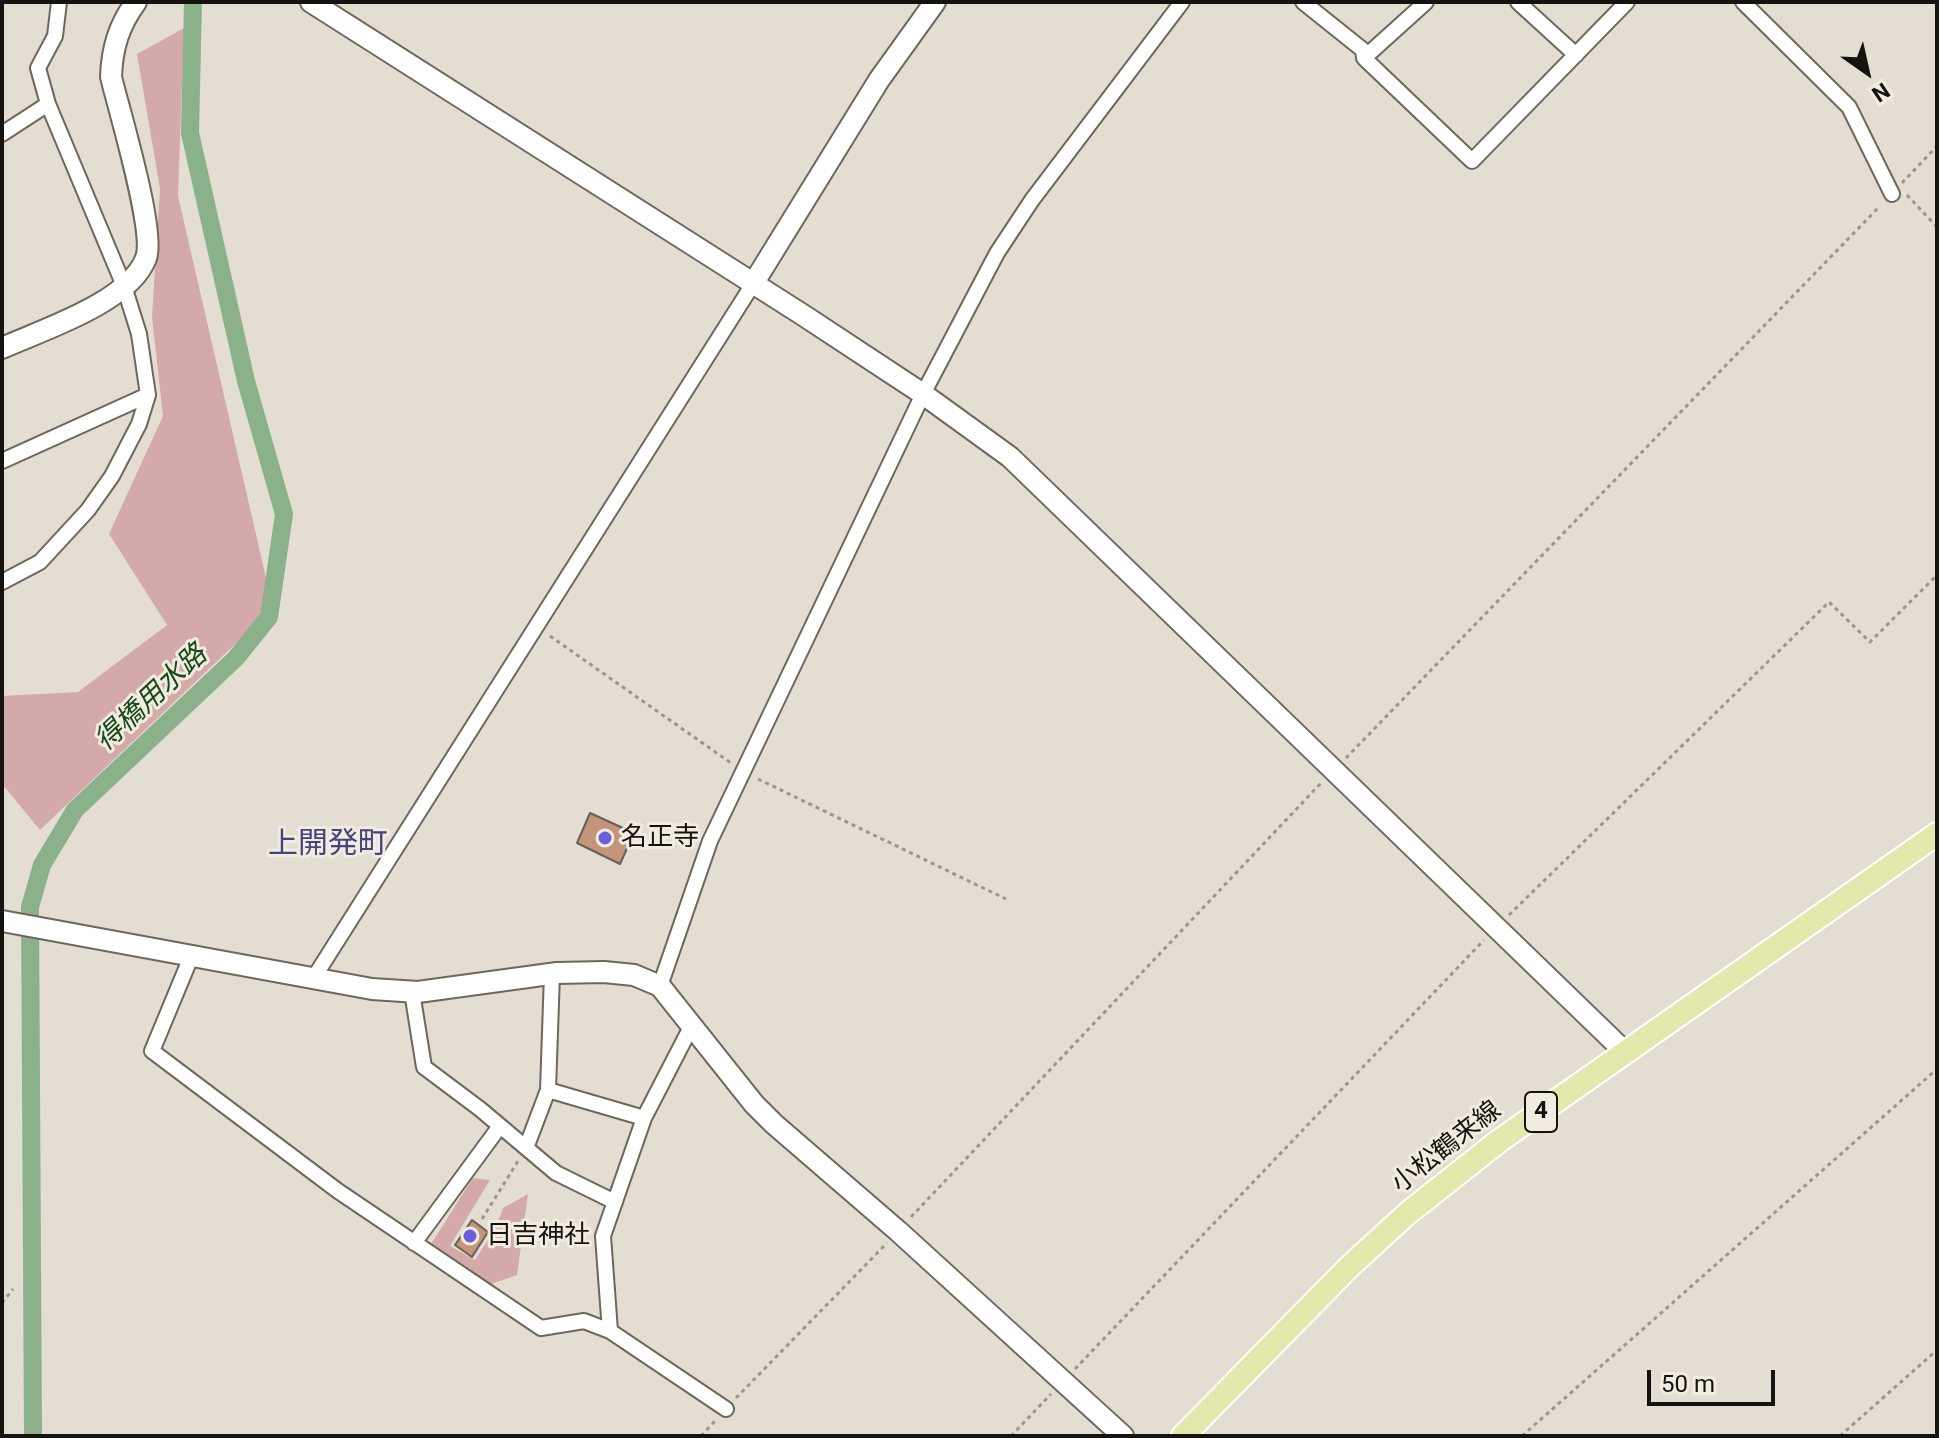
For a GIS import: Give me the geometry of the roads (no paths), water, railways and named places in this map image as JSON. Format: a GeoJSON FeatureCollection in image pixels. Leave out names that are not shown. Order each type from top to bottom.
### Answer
{"type":"FeatureCollection","features":[{"type":"Feature","properties":{"kind":"main road","name":"小松鶴来線"},"geometry":{"type":"LineString","coordinates":[[1183,1436],[1349,1267],[1408,1213],[1499,1141],[1937,834]]}},
{"type":"Feature","properties":{"kind":"street"},"geometry":{"type":"LineString","coordinates":[[2,582],[40,562],[88,510],[112,476],[139,424],[148,395],[139,334],[124,286],[48,104],[38,68],[55,36],[59,2]]}},
{"type":"Feature","properties":{"kind":"street"},"geometry":{"type":"LineString","coordinates":[[2,348],[109,298],[137,274],[147,256],[145,216],[111,77],[117,34],[136,2]]}},
{"type":"Feature","properties":{"kind":"street"},"geometry":{"type":"LineString","coordinates":[[311,2],[923,394],[1010,457],[1626,1053]]}},
{"type":"Feature","properties":{"kind":"street"},"geometry":{"type":"LineString","coordinates":[[313,979],[879,80],[935,2]]}},
{"type":"Feature","properties":{"kind":"street"},"geometry":{"type":"LineString","coordinates":[[660,986],[710,841],[923,394],[997,253],[1032,200],[1182,2]]}},
{"type":"Feature","properties":{"kind":"street"},"geometry":{"type":"LineString","coordinates":[[1364,58],[1426,2]]}},
{"type":"Feature","properties":{"kind":"street"},"geometry":{"type":"LineString","coordinates":[[1518,2],[1576,55]]}},
{"type":"Feature","properties":{"kind":"street"},"geometry":{"type":"LineString","coordinates":[[1311,4],[1363,50],[1364,58],[1472,161],[1627,2]]}},
{"type":"Feature","properties":{"kind":"street"},"geometry":{"type":"LineString","coordinates":[[1743,2],[1849,107],[1895,190]]}},
{"type":"Feature","properties":{"kind":"street"},"geometry":{"type":"LineString","coordinates":[[2,134],[48,104]]}},
{"type":"Feature","properties":{"kind":"street"},"geometry":{"type":"LineString","coordinates":[[2,461],[148,395]]}},
{"type":"Feature","properties":{"kind":"street"},"geometry":{"type":"LineString","coordinates":[[12,922],[372,989],[412,992],[552,974],[604,972],[634,975],[660,986],[764,1114],[1123,1436]]}},
{"type":"Feature","properties":{"kind":"street"},"geometry":{"type":"LineString","coordinates":[[191,957],[152,1051],[338,1191],[541,1328],[584,1321],[610,1331],[726,1409]]}},
{"type":"Feature","properties":{"kind":"street"},"geometry":{"type":"LineString","coordinates":[[526,1148],[548,1090],[552,974]]}},
{"type":"Feature","properties":{"kind":"street"},"geometry":{"type":"LineString","coordinates":[[412,992],[424,1067],[556,1173],[615,1202]]}},
{"type":"Feature","properties":{"kind":"street"},"geometry":{"type":"LineString","coordinates":[[610,1331],[603,1236],[644,1118],[692,1025]]}},
{"type":"Feature","properties":{"kind":"street"},"geometry":{"type":"LineString","coordinates":[[548,1090],[644,1118]]}},
{"type":"Feature","properties":{"kind":"street"},"geometry":{"type":"LineString","coordinates":[[414,1243],[500,1126]]}},
{"type":"Feature","properties":{"kind":"waterway","name":"得橋用水路"},"geometry":{"type":"LineString","coordinates":[[33,1436],[30,907],[42,865],[75,810],[236,658],[269,617],[284,514],[246,381],[190,133],[193,2]]}},
{"type":"Feature","properties":{"kind":"place","name":"名正寺"},"geometry":{"type":"Point","coordinates":[605,838]}},
{"type":"Feature","properties":{"kind":"place","name":"日吉神社"},"geometry":{"type":"Point","coordinates":[470,1236]}},
{"type":"Feature","properties":{"kind":"district","name":"上開発町"},"geometry":{"type":"Point","coordinates":[328,845]}}]}
